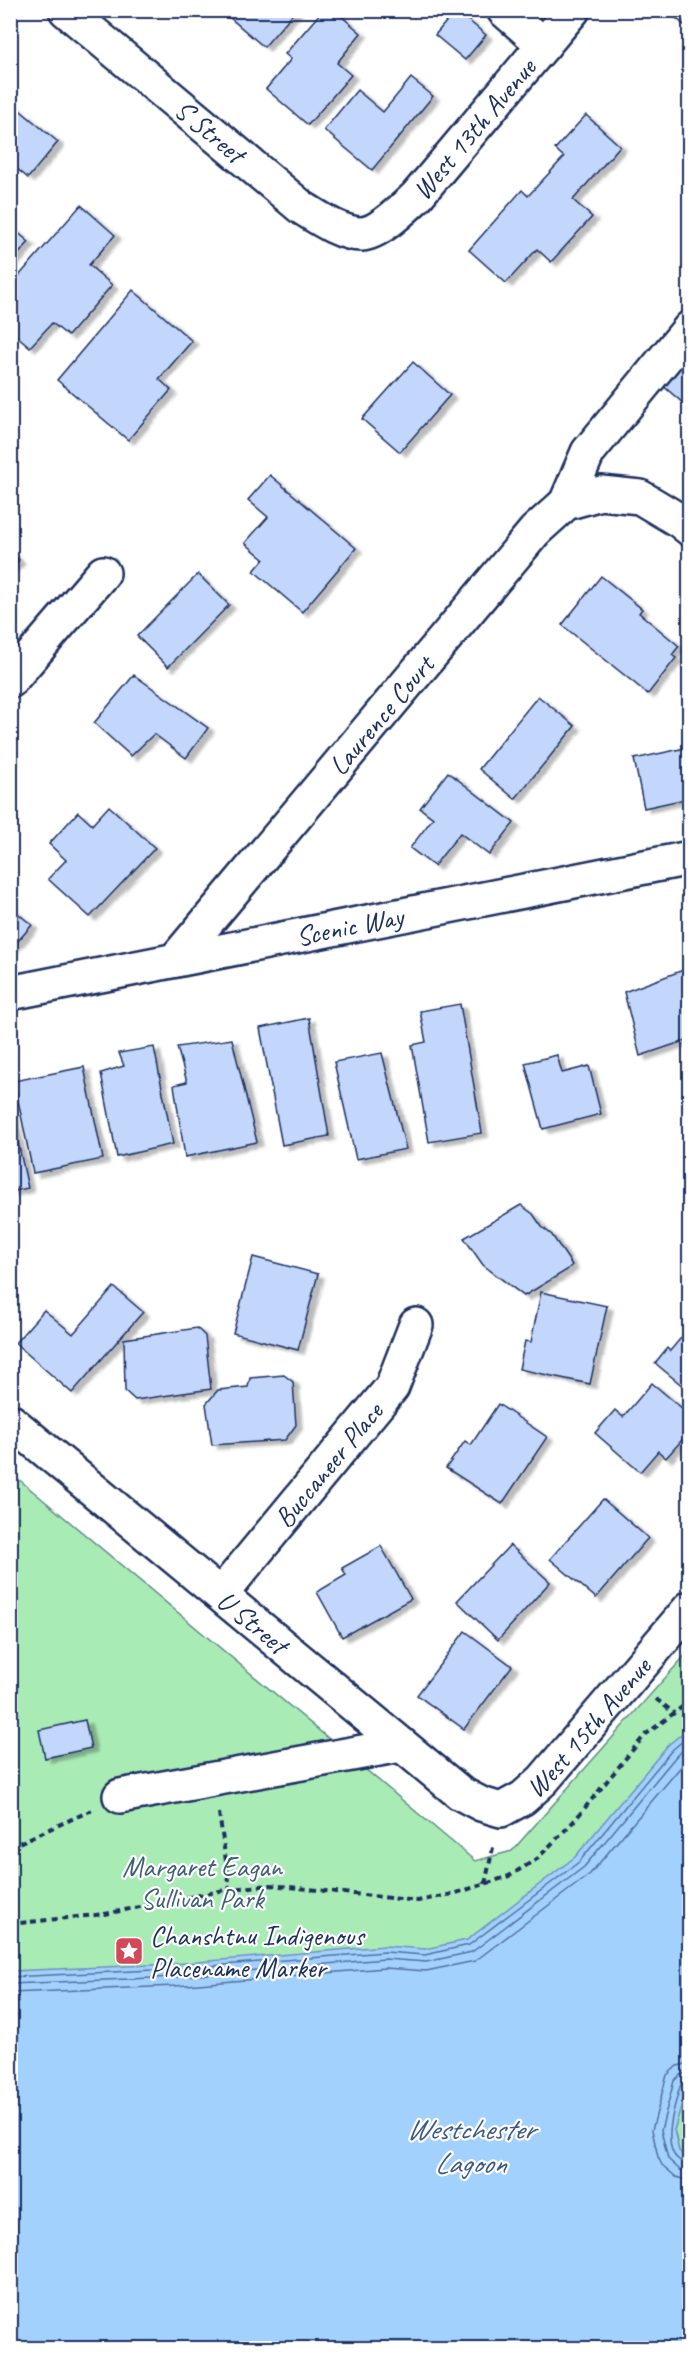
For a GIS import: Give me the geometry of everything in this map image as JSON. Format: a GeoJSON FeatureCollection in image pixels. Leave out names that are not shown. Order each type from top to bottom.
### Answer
{"type":"FeatureCollection","features":[{"type":"Feature","properties":{"kind":"street","name":"S Street"},"geometry":{"type":"LineString","coordinates":[[66,10],[301,207],[333,226],[362,234]]}},
{"type":"Feature","properties":{"kind":"street"},"geometry":{"type":"LineString","coordinates":[[504,10],[544,45]]}},
{"type":"Feature","properties":{"kind":"street","name":"West 13th Avenue"},"geometry":{"type":"LineString","coordinates":[[362,234],[392,220],[416,197],[573,10]]}},
{"type":"Feature","properties":{"kind":"street"},"geometry":{"type":"LineString","coordinates":[[566,503],[588,452],[690,328]]}},
{"type":"Feature","properties":{"kind":"street","name":"Laurence Court"},"geometry":{"type":"LineString","coordinates":[[175,960],[535,531],[566,503],[602,494],[640,497],[690,529]]}},
{"type":"Feature","properties":{"kind":"street"},"geometry":{"type":"LineString","coordinates":[[10,681],[103,573]]}},
{"type":"Feature","properties":{"kind":"street","name":"Scenic Way"},"geometry":{"type":"LineString","coordinates":[[10,993],[690,858]]}},
{"type":"Feature","properties":{"kind":"street","name":"Buccaneer Place"},"geometry":{"type":"LineString","coordinates":[[221,1594],[392,1387],[416,1325]]}},
{"type":"Feature","properties":{"kind":"street","name":"U Street"},"geometry":{"type":"LineString","coordinates":[[10,1421],[460,1793],[481,1804],[501,1810]]}},
{"type":"Feature","properties":{"kind":"street","name":"West 15th Avenue"},"geometry":{"type":"LineString","coordinates":[[501,1810],[523,1798],[543,1780],[690,1608]]}},
{"type":"Feature","properties":{"kind":"street"},"geometry":{"type":"LineString","coordinates":[[120,1796],[401,1744]]}},
{"type":"Feature","properties":{"kind":"path"},"geometry":{"type":"LineString","coordinates":[[10,1924],[105,1914],[230,1889],[271,1885],[418,1901],[453,1894],[485,1884],[509,1876],[537,1859],[574,1821],[645,1734],[690,1701]]}},
{"type":"Feature","properties":{"kind":"path"},"geometry":{"type":"LineString","coordinates":[[215,1779],[230,1889]]}},
{"type":"Feature","properties":{"kind":"path"},"geometry":{"type":"LineString","coordinates":[[10,1847],[120,1796]]}},
{"type":"Feature","properties":{"kind":"path"},"geometry":{"type":"LineString","coordinates":[[485,1884],[501,1810]]}},
{"type":"Feature","properties":{"kind":"green space","name":"Margaret Eagan Sullivan Park"},"geometry":{"type":"Polygon","coordinates":[[[10,1472],[475,1861],[512,1851],[689,1651],[689,1820],[557,1938],[11,2145],[10,1472]]]}},
{"type":"Feature","properties":{"kind":"green space"},"geometry":{"type":"Polygon","coordinates":[[[689,2077],[689,2160],[679,2152],[674,2130],[689,2077]]]}},
{"type":"Feature","properties":{"kind":"water","name":"Westchester Lagoon"},"geometry":{"type":"Polygon","coordinates":[[[689,1728],[690,2077],[674,2130],[679,2151],[689,2160],[689,2348],[11,2348],[11,1971],[174,1964],[385,1946],[425,1949],[467,1940],[575,1857],[668,1745],[689,1728]]]}},
{"type":"Feature","properties":{"kind":"building"},"geometry":{"type":"Polygon","coordinates":[[[221,10],[296,10],[264,47],[221,10]]]}},
{"type":"Feature","properties":{"kind":"building"},"geometry":{"type":"Polygon","coordinates":[[[323,10],[334,10],[361,33],[337,63],[351,75],[308,125],[266,89],[291,59],[285,54],[323,10]]]}},
{"type":"Feature","properties":{"kind":"building"},"geometry":{"type":"Polygon","coordinates":[[[456,10],[486,35],[465,60],[435,35],[456,10]]]}},
{"type":"Feature","properties":{"kind":"building"},"geometry":{"type":"Polygon","coordinates":[[[667,10],[690,10],[690,18],[684,25],[667,10]]]}},
{"type":"Feature","properties":{"kind":"building"},"geometry":{"type":"Polygon","coordinates":[[[411,78],[433,96],[372,170],[324,130],[357,90],[383,112],[411,78]]]}},
{"type":"Feature","properties":{"kind":"building"},"geometry":{"type":"Polygon","coordinates":[[[10,102],[58,142],[28,178],[10,163],[10,102]]]}},
{"type":"Feature","properties":{"kind":"building"},"geometry":{"type":"Polygon","coordinates":[[[586,115],[620,146],[573,200],[592,217],[551,262],[537,249],[506,283],[469,250],[522,190],[528,196],[564,157],[555,149],[586,115]]]}},
{"type":"Feature","properties":{"kind":"building"},"geometry":{"type":"Polygon","coordinates":[[[81,205],[115,235],[89,265],[112,285],[68,336],[52,323],[30,347],[10,330],[10,286],[81,205]]]}},
{"type":"Feature","properties":{"kind":"building"},"geometry":{"type":"Polygon","coordinates":[[[10,226],[29,242],[10,264],[10,226]]]}},
{"type":"Feature","properties":{"kind":"building"},"geometry":{"type":"Polygon","coordinates":[[[133,290],[192,341],[159,379],[171,390],[128,440],[57,380],[133,290]]]}},
{"type":"Feature","properties":{"kind":"building"},"geometry":{"type":"Polygon","coordinates":[[[688,355],[690,356],[690,409],[662,385],[688,355]]]}},
{"type":"Feature","properties":{"kind":"building"},"geometry":{"type":"Polygon","coordinates":[[[413,362],[450,395],[400,452],[362,419],[413,362]]]}},
{"type":"Feature","properties":{"kind":"building"},"geometry":{"type":"Polygon","coordinates":[[[270,475],[356,548],[302,612],[254,571],[264,559],[245,543],[268,517],[248,500],[270,475]]]}},
{"type":"Feature","properties":{"kind":"building"},"geometry":{"type":"Polygon","coordinates":[[[10,551],[19,560],[10,569],[10,551]]]}},
{"type":"Feature","properties":{"kind":"building"},"geometry":{"type":"Polygon","coordinates":[[[198,574],[229,605],[168,667],[137,636],[198,574]]]}},
{"type":"Feature","properties":{"kind":"building"},"geometry":{"type":"Polygon","coordinates":[[[601,576],[642,609],[639,613],[679,646],[672,655],[676,658],[648,694],[562,625],[601,576]]]}},
{"type":"Feature","properties":{"kind":"building"},"geometry":{"type":"Polygon","coordinates":[[[134,675],[208,728],[186,758],[154,734],[131,756],[94,723],[134,675]]]}},
{"type":"Feature","properties":{"kind":"building"},"geometry":{"type":"Polygon","coordinates":[[[538,696],[575,726],[515,799],[479,769],[538,696]]]}},
{"type":"Feature","properties":{"kind":"building"},"geometry":{"type":"Polygon","coordinates":[[[690,747],[690,798],[644,808],[634,759],[690,747]]]}},
{"type":"Feature","properties":{"kind":"building"},"geometry":{"type":"Polygon","coordinates":[[[448,772],[514,823],[489,855],[460,833],[434,866],[410,848],[433,818],[420,808],[448,772]]]}},
{"type":"Feature","properties":{"kind":"building"},"geometry":{"type":"Polygon","coordinates":[[[109,806],[155,848],[90,917],[48,879],[66,860],[49,844],[78,812],[92,825],[109,806]]]}},
{"type":"Feature","properties":{"kind":"building"},"geometry":{"type":"Polygon","coordinates":[[[10,907],[32,925],[10,950],[10,907]]]}},
{"type":"Feature","properties":{"kind":"building"},"geometry":{"type":"Polygon","coordinates":[[[686,969],[690,989],[690,1039],[640,1056],[624,992],[686,969]]]}},
{"type":"Feature","properties":{"kind":"building"},"geometry":{"type":"Polygon","coordinates":[[[460,1004],[482,1133],[429,1142],[412,1045],[426,1042],[420,1011],[460,1004]]]}},
{"type":"Feature","properties":{"kind":"building"},"geometry":{"type":"Polygon","coordinates":[[[309,1018],[329,1136],[282,1145],[260,1028],[309,1018]]]}},
{"type":"Feature","properties":{"kind":"building"},"geometry":{"type":"Polygon","coordinates":[[[232,1039],[257,1142],[185,1157],[174,1085],[187,1082],[177,1047],[232,1039]]]}},
{"type":"Feature","properties":{"kind":"building"},"geometry":{"type":"Polygon","coordinates":[[[154,1047],[173,1144],[117,1157],[101,1073],[124,1066],[119,1053],[154,1047]]]}},
{"type":"Feature","properties":{"kind":"building"},"geometry":{"type":"Polygon","coordinates":[[[382,1053],[406,1149],[356,1159],[334,1062],[382,1053]]]}},
{"type":"Feature","properties":{"kind":"building"},"geometry":{"type":"Polygon","coordinates":[[[557,1055],[562,1073],[589,1066],[601,1114],[543,1129],[525,1063],[557,1055]]]}},
{"type":"Feature","properties":{"kind":"building"},"geometry":{"type":"Polygon","coordinates":[[[84,1067],[103,1159],[33,1173],[14,1081],[84,1067]]]}},
{"type":"Feature","properties":{"kind":"building"},"geometry":{"type":"Polygon","coordinates":[[[10,1105],[28,1188],[10,1192],[10,1105]]]}},
{"type":"Feature","properties":{"kind":"building"},"geometry":{"type":"Polygon","coordinates":[[[521,1205],[533,1214],[542,1227],[552,1235],[572,1265],[524,1296],[483,1265],[464,1238],[521,1205]]]}},
{"type":"Feature","properties":{"kind":"building"},"geometry":{"type":"Polygon","coordinates":[[[253,1257],[318,1274],[298,1350],[233,1333],[253,1257]]]}},
{"type":"Feature","properties":{"kind":"building"},"geometry":{"type":"Polygon","coordinates":[[[114,1287],[143,1312],[72,1393],[15,1343],[44,1310],[73,1334],[114,1287]]]}},
{"type":"Feature","properties":{"kind":"building"},"geometry":{"type":"Polygon","coordinates":[[[541,1292],[607,1306],[590,1384],[519,1369],[525,1341],[531,1342],[541,1292]]]}},
{"type":"Feature","properties":{"kind":"building"},"geometry":{"type":"Polygon","coordinates":[[[690,1327],[690,1392],[655,1363],[667,1348],[670,1351],[690,1327]]]}},
{"type":"Feature","properties":{"kind":"building"},"geometry":{"type":"Polygon","coordinates":[[[197,1328],[205,1336],[211,1389],[135,1400],[125,1391],[124,1339],[197,1328]]]}},
{"type":"Feature","properties":{"kind":"building"},"geometry":{"type":"Polygon","coordinates":[[[284,1375],[293,1382],[296,1425],[285,1440],[212,1445],[206,1404],[218,1390],[248,1387],[250,1378],[284,1375]]]}},
{"type":"Feature","properties":{"kind":"building"},"geometry":{"type":"Polygon","coordinates":[[[652,1383],[690,1415],[690,1431],[666,1458],[658,1451],[640,1472],[595,1433],[615,1410],[623,1417],[652,1383]]]}},
{"type":"Feature","properties":{"kind":"building"},"geometry":{"type":"Polygon","coordinates":[[[498,1404],[547,1437],[502,1504],[446,1468],[465,1441],[471,1445],[498,1404]]]}},
{"type":"Feature","properties":{"kind":"building"},"geometry":{"type":"Polygon","coordinates":[[[603,1499],[648,1538],[596,1598],[550,1559],[603,1499]]]}},
{"type":"Feature","properties":{"kind":"building"},"geometry":{"type":"Polygon","coordinates":[[[510,1545],[550,1582],[498,1640],[457,1601],[510,1545]]]}},
{"type":"Feature","properties":{"kind":"building"},"geometry":{"type":"Polygon","coordinates":[[[381,1546],[411,1599],[342,1637],[317,1592],[346,1575],[342,1568],[381,1546]]]}},
{"type":"Feature","properties":{"kind":"building"},"geometry":{"type":"Polygon","coordinates":[[[465,1631],[512,1666],[464,1729],[417,1695],[465,1631]]]}},
{"type":"Feature","properties":{"kind":"building"},"geometry":{"type":"Polygon","coordinates":[[[85,1720],[91,1748],[45,1758],[39,1730],[85,1720]]]}},
{"type":"Feature","properties":{"kind":"place","name":"Chanshtnu Indigenous Placename Marker"},"geometry":{"type":"Point","coordinates":[129,1951]}}]}
